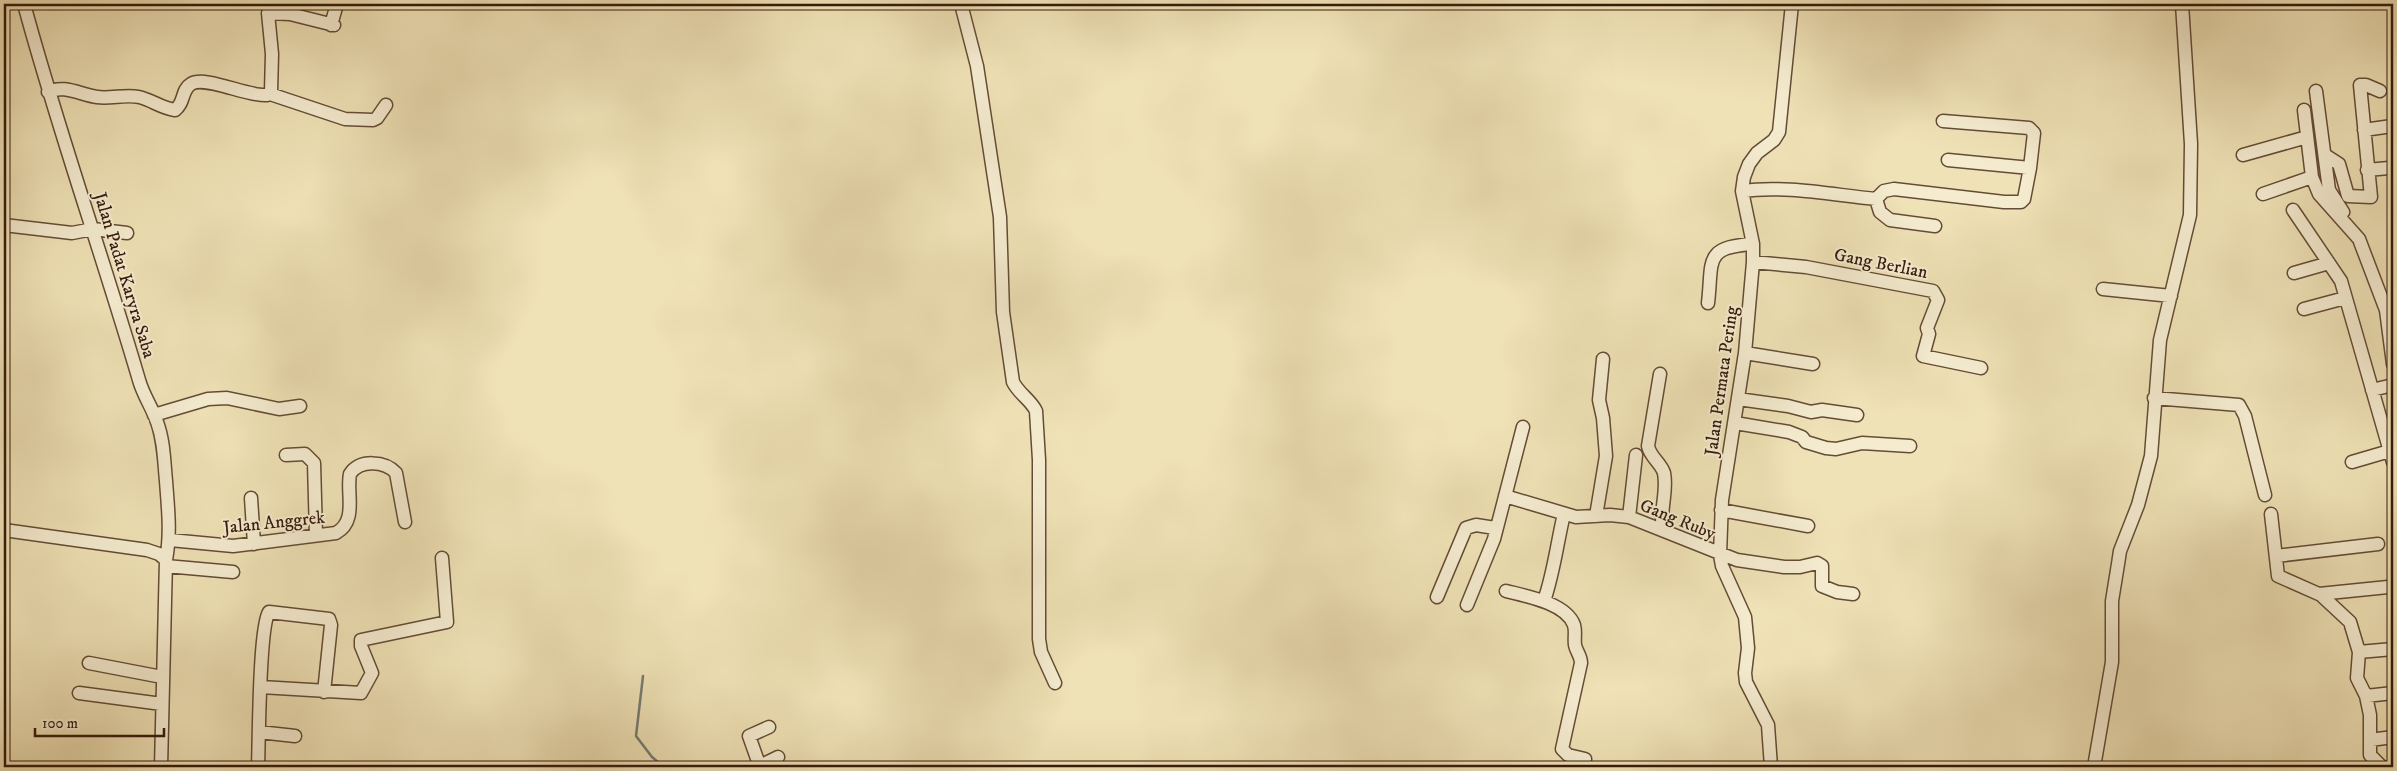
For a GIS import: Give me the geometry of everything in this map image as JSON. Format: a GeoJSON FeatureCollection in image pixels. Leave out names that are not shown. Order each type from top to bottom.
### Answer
{"type":"FeatureCollection","features":[{"type":"Feature","properties":{"kind":"street","name":"Jalan Padat Karyra Saba"},"geometry":{"type":"LineString","coordinates":[[24,4],[48,92],[93,229],[139,382],[162,438],[169,508],[170,540],[166,563],[161,767]]}},
{"type":"Feature","properties":{"kind":"street"},"geometry":{"type":"LineString","coordinates":[[270,94],[272,54],[268,13],[290,14],[332,25],[337,4]]}},
{"type":"Feature","properties":{"kind":"street"},"geometry":{"type":"LineString","coordinates":[[961,4],[976,66],[1000,217],[1004,312],[1013,382],[1018,391],[1033,405],[1036,411],[1039,460],[1039,639],[1042,658],[1055,683]]}},
{"type":"Feature","properties":{"kind":"street","name":"Jalan Permata Pering"},"geometry":{"type":"LineString","coordinates":[[1771,767],[1766,718],[1746,682],[1745,673],[1748,648],[1745,618],[1722,566],[1720,555],[1721,510],[1730,441],[1735,423],[1745,353],[1753,262],[1753,244],[1742,191],[1744,177],[1749,164],[1757,153],[1774,140],[1779,132],[1792,4]]}},
{"type":"Feature","properties":{"kind":"street"},"geometry":{"type":"LineString","coordinates":[[2094,767],[2112,662],[2112,601],[2120,551],[2138,505],[2151,456],[2160,340],[2190,215],[2191,144],[2182,4]]}},
{"type":"Feature","properties":{"kind":"street"},"geometry":{"type":"LineString","coordinates":[[48,92],[69,90],[98,97],[128,95],[151,100],[169,109],[181,104],[188,86],[195,82],[204,82],[252,94],[270,94],[345,119],[373,120],[377,118],[386,105]]}},
{"type":"Feature","properties":{"kind":"street"},"geometry":{"type":"LineString","coordinates":[[2324,155],[2339,164],[2348,196],[2370,197],[2360,85],[2366,85],[2380,91]]}},
{"type":"Feature","properties":{"kind":"street"},"geometry":{"type":"LineString","coordinates":[[2316,91],[2329,190],[2344,212],[2338,217]]}},
{"type":"Feature","properties":{"kind":"street"},"geometry":{"type":"LineString","coordinates":[[2304,110],[2312,177],[2319,194],[2359,239],[2372,269],[2386,310],[2393,364]]}},
{"type":"Feature","properties":{"kind":"street"},"geometry":{"type":"LineString","coordinates":[[1742,191],[1758,189],[1780,190],[1876,199],[1884,192],[1894,189],[2004,202],[2021,202],[2026,193],[2034,133],[2029,128],[1943,122]]}},
{"type":"Feature","properties":{"kind":"street"},"geometry":{"type":"LineString","coordinates":[[2364,130],[2392,126]]}},
{"type":"Feature","properties":{"kind":"street"},"geometry":{"type":"LineString","coordinates":[[2244,155],[2307,137]]}},
{"type":"Feature","properties":{"kind":"street"},"geometry":{"type":"LineString","coordinates":[[1948,160],[2030,168]]}},
{"type":"Feature","properties":{"kind":"street"},"geometry":{"type":"LineString","coordinates":[[2367,170],[2390,168]]}},
{"type":"Feature","properties":{"kind":"street"},"geometry":{"type":"LineString","coordinates":[[2263,194],[2312,177]]}},
{"type":"Feature","properties":{"kind":"street"},"geometry":{"type":"LineString","coordinates":[[1876,199],[1880,212],[1890,220],[1936,226]]}},
{"type":"Feature","properties":{"kind":"street"},"geometry":{"type":"LineString","coordinates":[[2293,210],[2341,281],[2392,454],[2352,462]]}},
{"type":"Feature","properties":{"kind":"street"},"geometry":{"type":"LineString","coordinates":[[4,225],[72,233],[93,229],[127,233]]}},
{"type":"Feature","properties":{"kind":"street"},"geometry":{"type":"LineString","coordinates":[[1708,303],[1713,260],[1716,252],[1727,246],[1753,244]]}},
{"type":"Feature","properties":{"kind":"street","name":"Gang Berlian"},"geometry":{"type":"LineString","coordinates":[[1753,262],[1806,267],[1933,291],[1938,300],[1928,328],[1929,334],[1923,356],[1980,368]]}},
{"type":"Feature","properties":{"kind":"street"},"geometry":{"type":"LineString","coordinates":[[2294,274],[2329,263]]}},
{"type":"Feature","properties":{"kind":"street"},"geometry":{"type":"LineString","coordinates":[[2103,288],[2171,296]]}},
{"type":"Feature","properties":{"kind":"street"},"geometry":{"type":"LineString","coordinates":[[2304,310],[2345,298]]}},
{"type":"Feature","properties":{"kind":"street"},"geometry":{"type":"LineString","coordinates":[[1745,353],[1813,364]]}},
{"type":"Feature","properties":{"kind":"street"},"geometry":{"type":"LineString","coordinates":[[1596,516],[1606,456],[1603,418],[1599,400],[1603,359]]}},
{"type":"Feature","properties":{"kind":"street"},"geometry":{"type":"LineString","coordinates":[[1660,374],[1648,446],[1651,455],[1662,468],[1664,475],[1661,510],[1663,530]]}},
{"type":"Feature","properties":{"kind":"street"},"geometry":{"type":"LineString","coordinates":[[2372,390],[2393,385]]}},
{"type":"Feature","properties":{"kind":"street"},"geometry":{"type":"LineString","coordinates":[[154,415],[208,399],[228,398],[279,409],[300,406]]}},
{"type":"Feature","properties":{"kind":"street"},"geometry":{"type":"LineString","coordinates":[[2154,398],[2239,405],[2245,416],[2265,495]]}},
{"type":"Feature","properties":{"kind":"street"},"geometry":{"type":"LineString","coordinates":[[1738,399],[1788,406],[1811,412],[1822,410],[1857,415]]}},
{"type":"Feature","properties":{"kind":"street"},"geometry":{"type":"LineString","coordinates":[[1735,423],[1789,432],[1810,444],[1826,448],[1836,449],[1862,443],[1910,446]]}},
{"type":"Feature","properties":{"kind":"street"},"geometry":{"type":"LineString","coordinates":[[1467,605],[1488,556],[1496,531],[1495,528],[1523,427]]}},
{"type":"Feature","properties":{"kind":"street"},"geometry":{"type":"LineString","coordinates":[[286,455],[301,453],[312,459],[314,463],[316,535]]}},
{"type":"Feature","properties":{"kind":"street"},"geometry":{"type":"LineString","coordinates":[[1630,517],[1636,456]]}},
{"type":"Feature","properties":{"kind":"street","name":"Jalan Anggrek"},"geometry":{"type":"LineString","coordinates":[[170,540],[217,546],[254,544],[336,533],[341,530],[350,512],[350,474],[354,469],[370,463],[389,467],[396,473],[405,522]]}},
{"type":"Feature","properties":{"kind":"street","name":"Gang Ruby"},"geometry":{"type":"LineString","coordinates":[[1505,496],[1576,517],[1630,517],[1720,555],[1737,560],[1784,567],[1800,567],[1817,563],[1822,566],[1822,586],[1837,592],[1853,594]]}},
{"type":"Feature","properties":{"kind":"street"},"geometry":{"type":"LineString","coordinates":[[251,498],[254,544]]}},
{"type":"Feature","properties":{"kind":"street"},"geometry":{"type":"LineString","coordinates":[[1721,510],[1808,526]]}},
{"type":"Feature","properties":{"kind":"street"},"geometry":{"type":"LineString","coordinates":[[1544,601],[1554,572],[1555,552],[1564,514]]}},
{"type":"Feature","properties":{"kind":"street"},"geometry":{"type":"LineString","coordinates":[[2271,514],[2278,576],[2319,594],[2350,622],[2359,652],[2357,678],[2366,696],[2370,715],[2370,755],[2382,767]]}},
{"type":"Feature","properties":{"kind":"street"},"geometry":{"type":"LineString","coordinates":[[1437,597],[1466,528],[1476,525],[1495,528]]}},
{"type":"Feature","properties":{"kind":"street"},"geometry":{"type":"LineString","coordinates":[[4,530],[148,550],[159,554],[166,563],[233,572]]}},
{"type":"Feature","properties":{"kind":"street"},"geometry":{"type":"LineString","coordinates":[[2276,556],[2378,544]]}},
{"type":"Feature","properties":{"kind":"street"},"geometry":{"type":"LineString","coordinates":[[261,688],[359,694],[363,691],[372,673],[361,646],[363,639],[446,622],[442,558]]}},
{"type":"Feature","properties":{"kind":"street"},"geometry":{"type":"LineString","coordinates":[[2319,594],[2388,587]]}},
{"type":"Feature","properties":{"kind":"street"},"geometry":{"type":"LineString","coordinates":[[1506,591],[1544,601],[1568,617],[1574,628],[1575,648],[1581,657],[1581,663],[1562,749],[1568,755],[1585,759]]}},
{"type":"Feature","properties":{"kind":"street"},"geometry":{"type":"LineString","coordinates":[[258,767],[266,621],[272,611],[328,619],[331,625],[324,692]]}},
{"type":"Feature","properties":{"kind":"street"},"geometry":{"type":"LineString","coordinates":[[2359,652],[2393,649]]}},
{"type":"Feature","properties":{"kind":"street"},"geometry":{"type":"LineString","coordinates":[[89,663],[162,677]]}},
{"type":"Feature","properties":{"kind":"street"},"geometry":{"type":"LineString","coordinates":[[2366,696],[2393,693]]}},
{"type":"Feature","properties":{"kind":"street"},"geometry":{"type":"LineString","coordinates":[[78,694],[162,704]]}},
{"type":"Feature","properties":{"kind":"street"},"geometry":{"type":"LineString","coordinates":[[769,727],[749,736],[760,766],[778,758]]}},
{"type":"Feature","properties":{"kind":"street"},"geometry":{"type":"LineString","coordinates":[[259,732],[295,736]]}},
{"type":"Feature","properties":{"kind":"street"},"geometry":{"type":"LineString","coordinates":[[2370,740],[2393,737]]}},
{"type":"Feature","properties":{"kind":"waterway"},"geometry":{"type":"LineString","coordinates":[[643,676],[636,736],[652,757],[664,767]]}}]}
